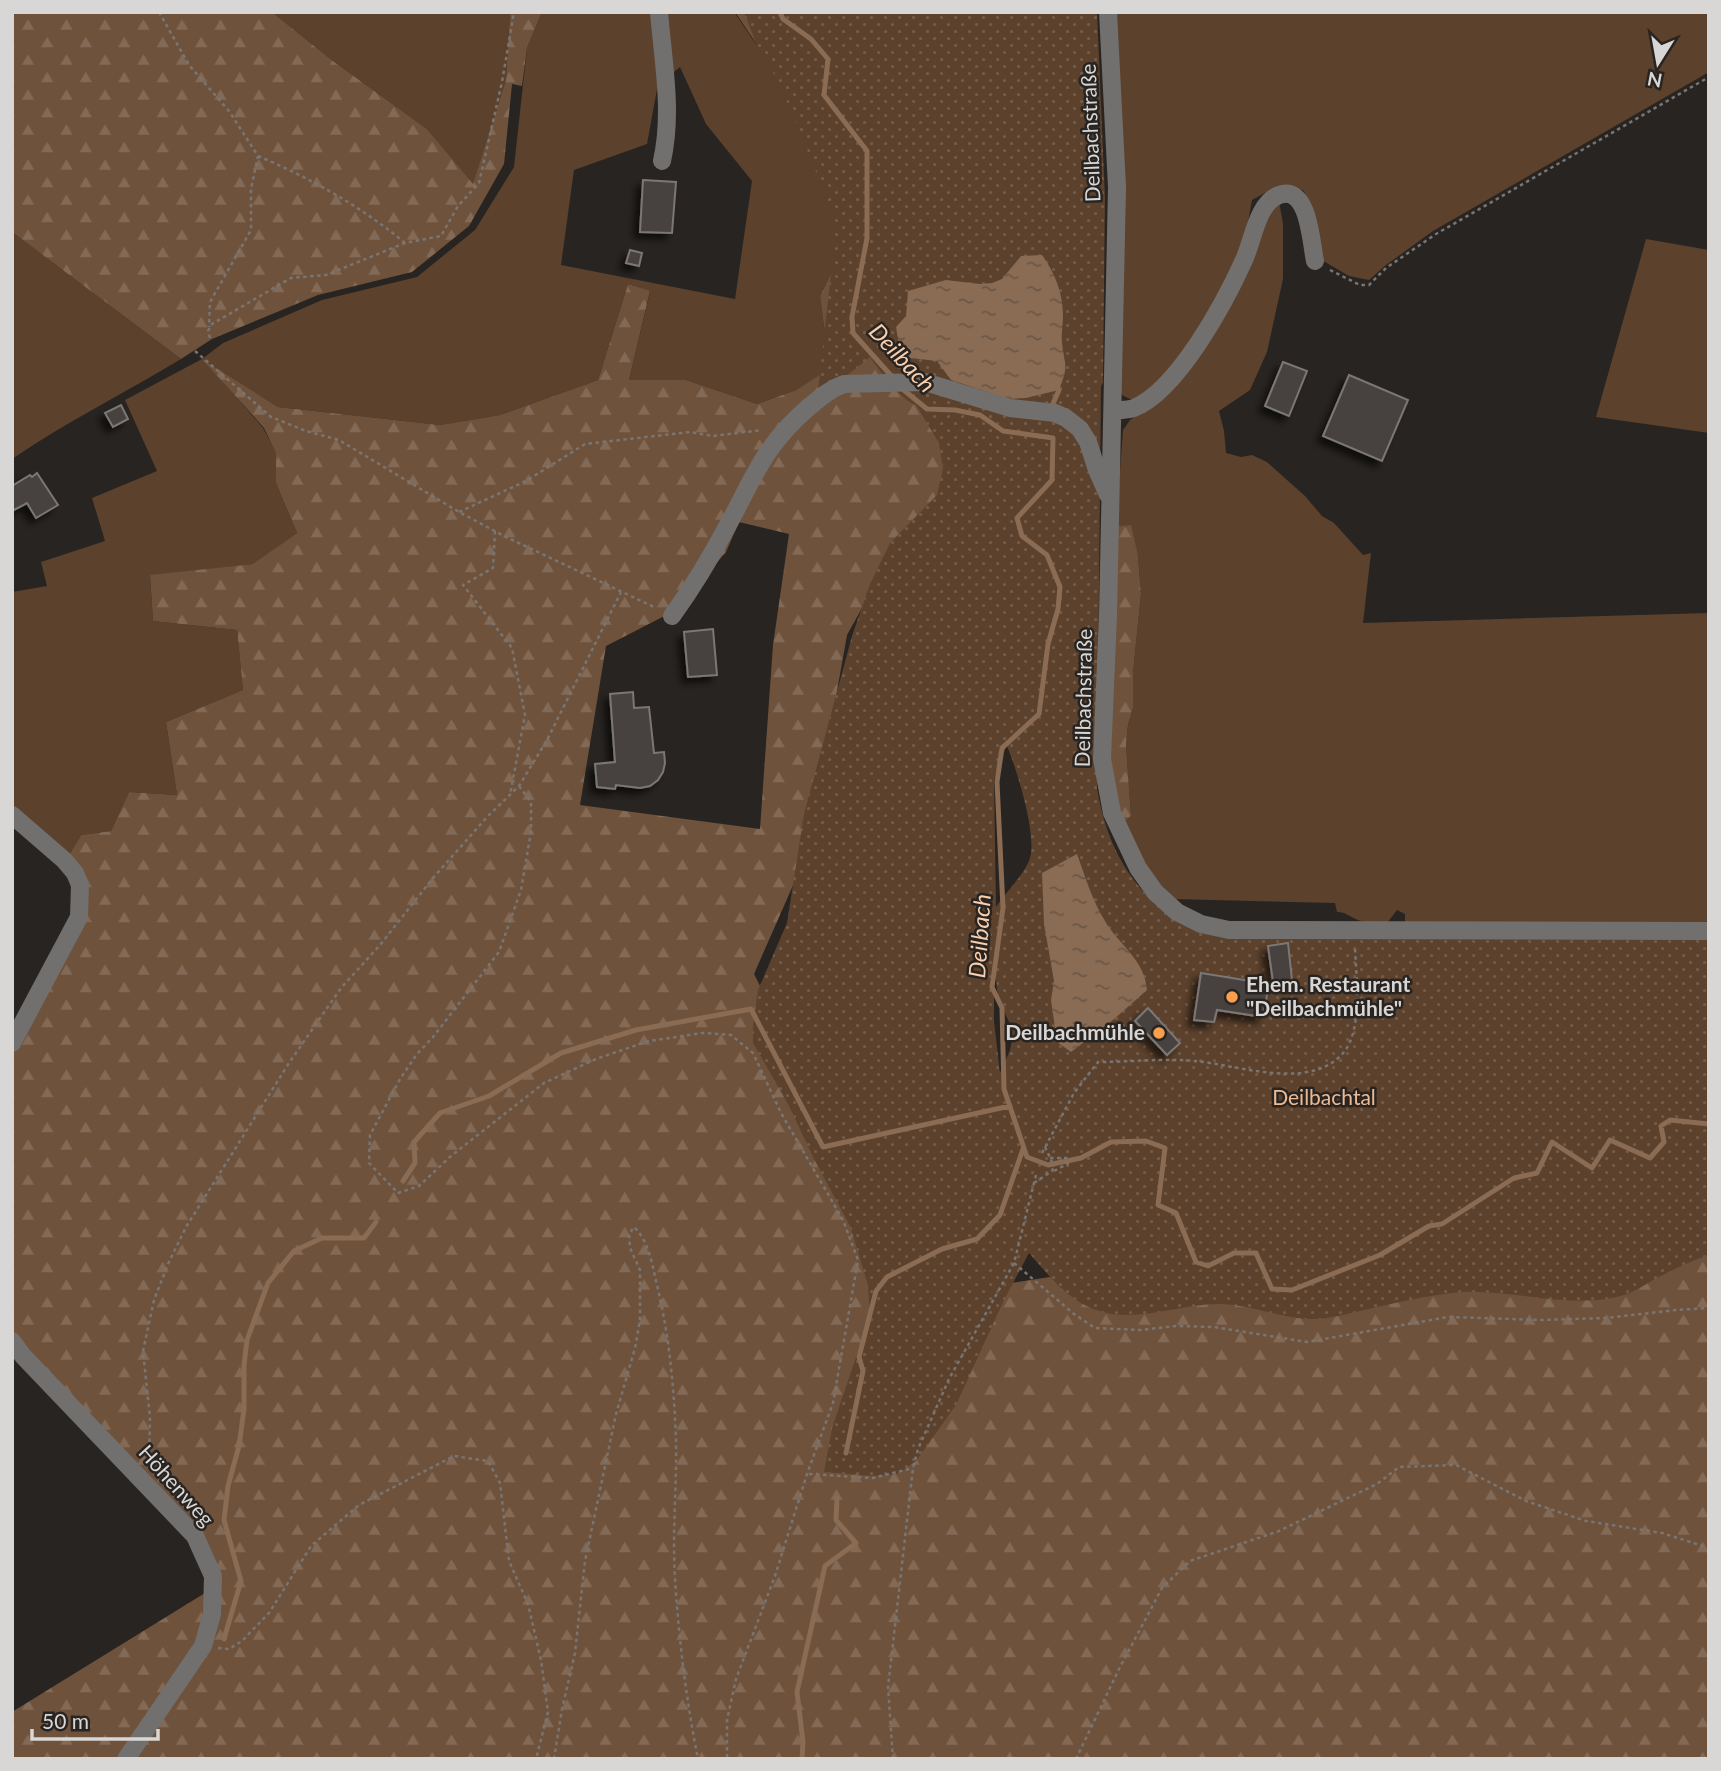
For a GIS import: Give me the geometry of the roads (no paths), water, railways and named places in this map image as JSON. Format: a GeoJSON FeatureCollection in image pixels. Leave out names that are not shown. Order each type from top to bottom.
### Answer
{"type":"FeatureCollection","features":[{"type":"Feature","properties":{"kind":"street"},"geometry":{"type":"LineString","coordinates":[[659,12],[669,117],[662,161]]}},
{"type":"Feature","properties":{"kind":"street","name":"Deilbachstraße"},"geometry":{"type":"LineString","coordinates":[[1108,12],[1117,187],[1111,501],[1102,759],[1112,813],[1138,868],[1155,892],[1177,912],[1201,924],[1229,930],[1709,931]]}},
{"type":"Feature","properties":{"kind":"street"},"geometry":{"type":"LineString","coordinates":[[1113,411],[1134,408],[1167,384],[1222,307],[1246,257],[1262,212],[1280,195],[1290,194],[1298,198],[1305,208],[1315,261]]}},
{"type":"Feature","properties":{"kind":"street"},"geometry":{"type":"LineString","coordinates":[[672,616],[700,576],[755,472],[786,426],[831,388],[858,383],[925,382],[1010,408],[1055,413],[1080,429],[1088,442],[1111,501]]}},
{"type":"Feature","properties":{"kind":"street"},"geometry":{"type":"LineString","coordinates":[[12,815],[64,860],[75,873],[80,885],[79,917],[12,1043]]}},
{"type":"Feature","properties":{"kind":"street","name":"Höhenweg"},"geometry":{"type":"LineString","coordinates":[[12,1341],[23,1356],[195,1536],[213,1576],[212,1614],[203,1646],[126,1759]]}},
{"type":"Feature","properties":{"kind":"water"},"geometry":{"type":"Polygon","coordinates":[[[1042,255],[1051,269],[1062,299],[1065,366],[1059,390],[1009,399],[951,380],[937,361],[901,357],[896,327],[906,316],[908,291],[946,280],[992,283],[1002,279],[1021,256],[1042,255]]]}},
{"type":"Feature","properties":{"kind":"water"},"geometry":{"type":"Polygon","coordinates":[[[1077,854],[1100,913],[1137,961],[1147,990],[1071,1052],[1057,1042],[1051,1000],[1054,981],[1044,924],[1042,873],[1077,854]]]}},
{"type":"Feature","properties":{"kind":"waterway","name":"Deilbach"},"geometry":{"type":"LineString","coordinates":[[780,12],[783,19],[811,39],[828,59],[824,95],[867,151],[867,238],[852,317],[853,333],[894,379]]}},
{"type":"Feature","properties":{"kind":"waterway","name":"Deilbach"},"geometry":{"type":"LineString","coordinates":[[900,387],[927,409],[955,410],[980,415],[1003,431],[1053,438],[1052,480],[1017,518],[1022,536],[1047,555],[1060,587],[1058,609],[1048,644],[1039,714],[1002,748],[997,782],[1003,908],[992,987],[1002,1008],[1004,1089],[1027,1157],[1048,1165],[1081,1158],[1111,1142],[1146,1141],[1165,1148],[1158,1205],[1176,1213],[1196,1262],[1208,1266],[1234,1253],[1256,1253],[1272,1289],[1292,1290],[1380,1255],[1429,1226],[1442,1224],[1514,1178],[1537,1173],[1552,1142],[1592,1168],[1610,1140],[1650,1158],[1664,1142],[1661,1126],[1670,1120],[1709,1124]]}},
{"type":"Feature","properties":{"kind":"waterway","name":"Deilbach"},"geometry":{"type":"LineString","coordinates":[[1052,406],[1059,390]]}},
{"type":"Feature","properties":{"kind":"waterway"},"geometry":{"type":"LineString","coordinates":[[403,1181],[415,1163],[414,1142],[440,1113],[489,1096],[561,1053],[636,1030],[751,1009],[823,1147],[1010,1106]]}},
{"type":"Feature","properties":{"kind":"waterway"},"geometry":{"type":"LineString","coordinates":[[846,1453],[863,1371],[859,1357],[876,1291],[887,1277],[942,1249],[977,1239],[1000,1215],[1023,1149]]}},
{"type":"Feature","properties":{"kind":"waterway"},"geometry":{"type":"LineString","coordinates":[[224,1639],[241,1581],[224,1520],[244,1409],[247,1340],[268,1283],[294,1251],[322,1238],[364,1238],[376,1222]]}},
{"type":"Feature","properties":{"kind":"waterway"},"geometry":{"type":"LineString","coordinates":[[802,1759],[803,1742],[797,1692],[825,1566],[856,1543],[836,1520],[837,1498]]}},
{"type":"Feature","properties":{"kind":"place","name":"Ehem. Restaurant \"Deilbachmühle\""},"geometry":{"type":"Point","coordinates":[1232,997]}},
{"type":"Feature","properties":{"kind":"place","name":"Deilbachmühle"},"geometry":{"type":"Point","coordinates":[1159,1033]}},
{"type":"Feature","properties":{"kind":"park label","name":"Deilbachtal"},"geometry":{"type":"Point","coordinates":[1324,1098]}}]}
